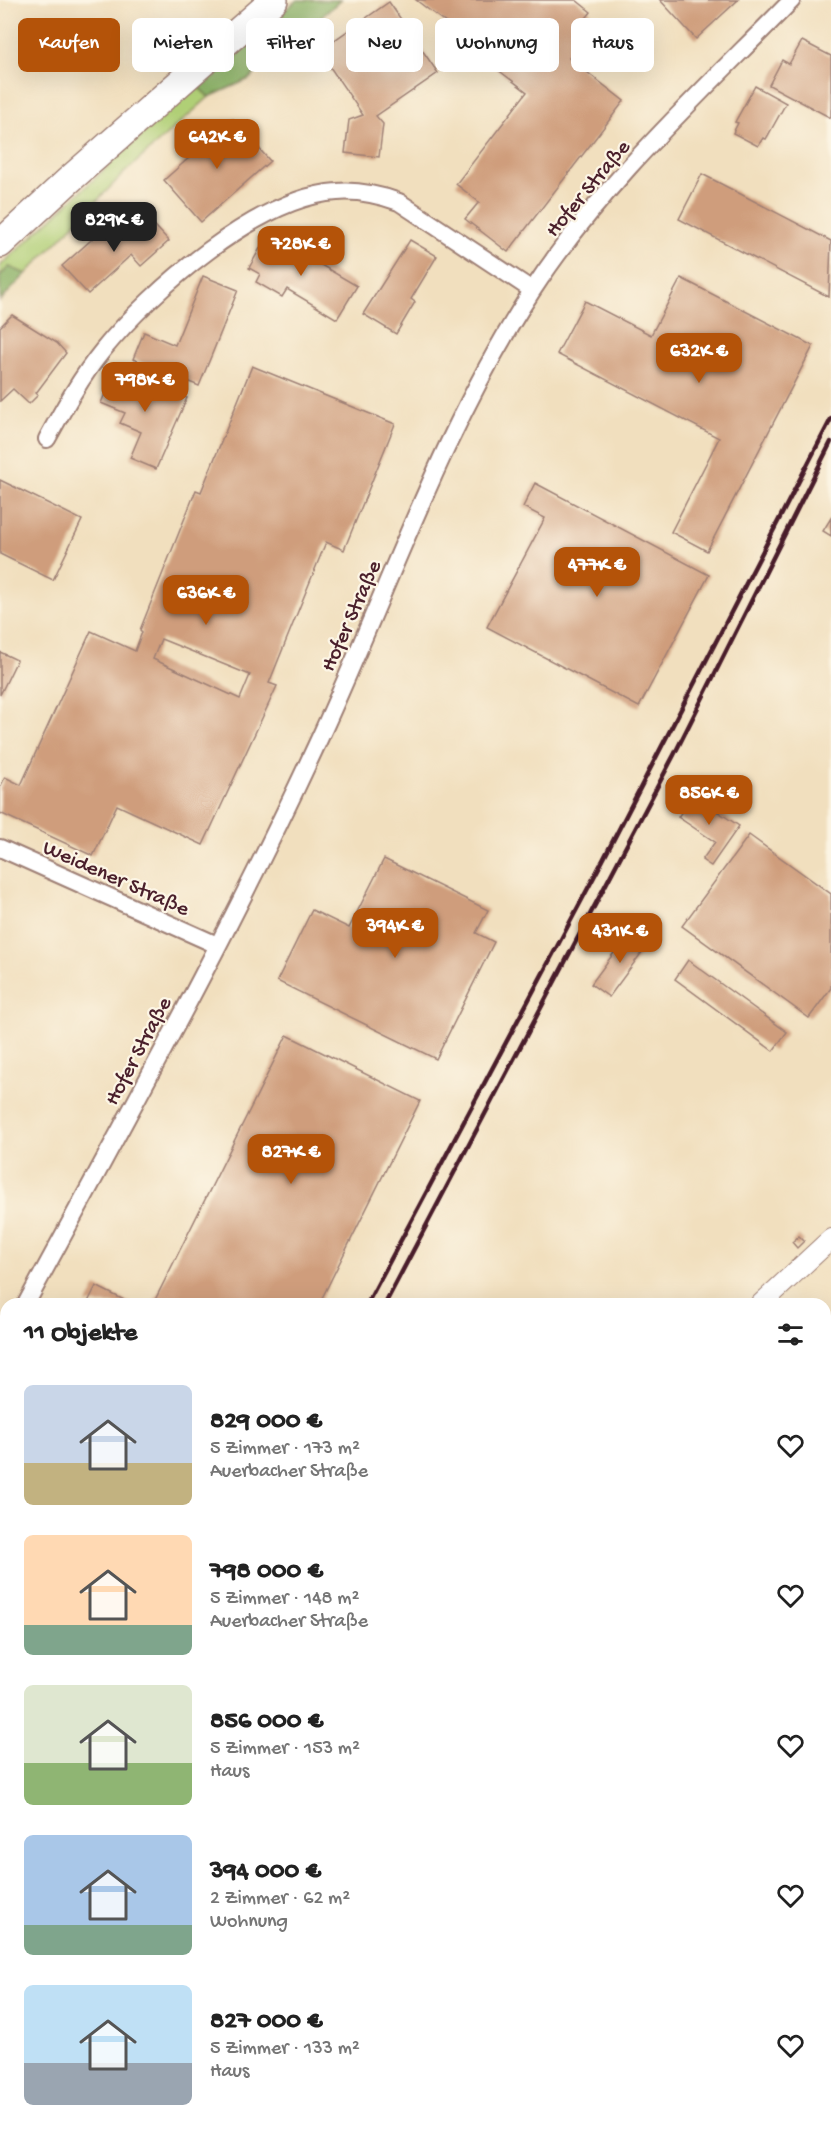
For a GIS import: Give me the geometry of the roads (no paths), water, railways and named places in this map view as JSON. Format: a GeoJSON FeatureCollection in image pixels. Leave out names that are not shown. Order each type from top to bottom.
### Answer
{"type":"FeatureCollection","features":[{"type":"Feature","properties":{"kind":"highway"},"geometry":{"type":"LineString","coordinates":[[0,244],[76,173],[274,0]]}},
{"type":"Feature","properties":{"kind":"street","name":"Hofer Straße"},"geometry":{"type":"LineString","coordinates":[[29,1298],[217,945],[321,735],[464,408],[532,290],[597,202],[792,0]]}},
{"type":"Feature","properties":{"kind":"street"},"geometry":{"type":"LineString","coordinates":[[47,439],[76,388],[102,351],[133,316],[177,273],[263,217],[298,201],[336,192],[360,192],[399,202],[532,290]]}},
{"type":"Feature","properties":{"kind":"street","name":"Weidener Straße"},"geometry":{"type":"LineString","coordinates":[[0,848],[217,945]]}},
{"type":"Feature","properties":{"kind":"street"},"geometry":{"type":"LineString","coordinates":[[767,1298],[831,1239]]}},
{"type":"Feature","properties":{"kind":"railway"},"geometry":{"type":"LineString","coordinates":[[370,1298],[603,860],[831,419]]}},
{"type":"Feature","properties":{"kind":"railway"},"geometry":{"type":"LineString","coordinates":[[388,1298],[674,755],[831,442]]}}]}
